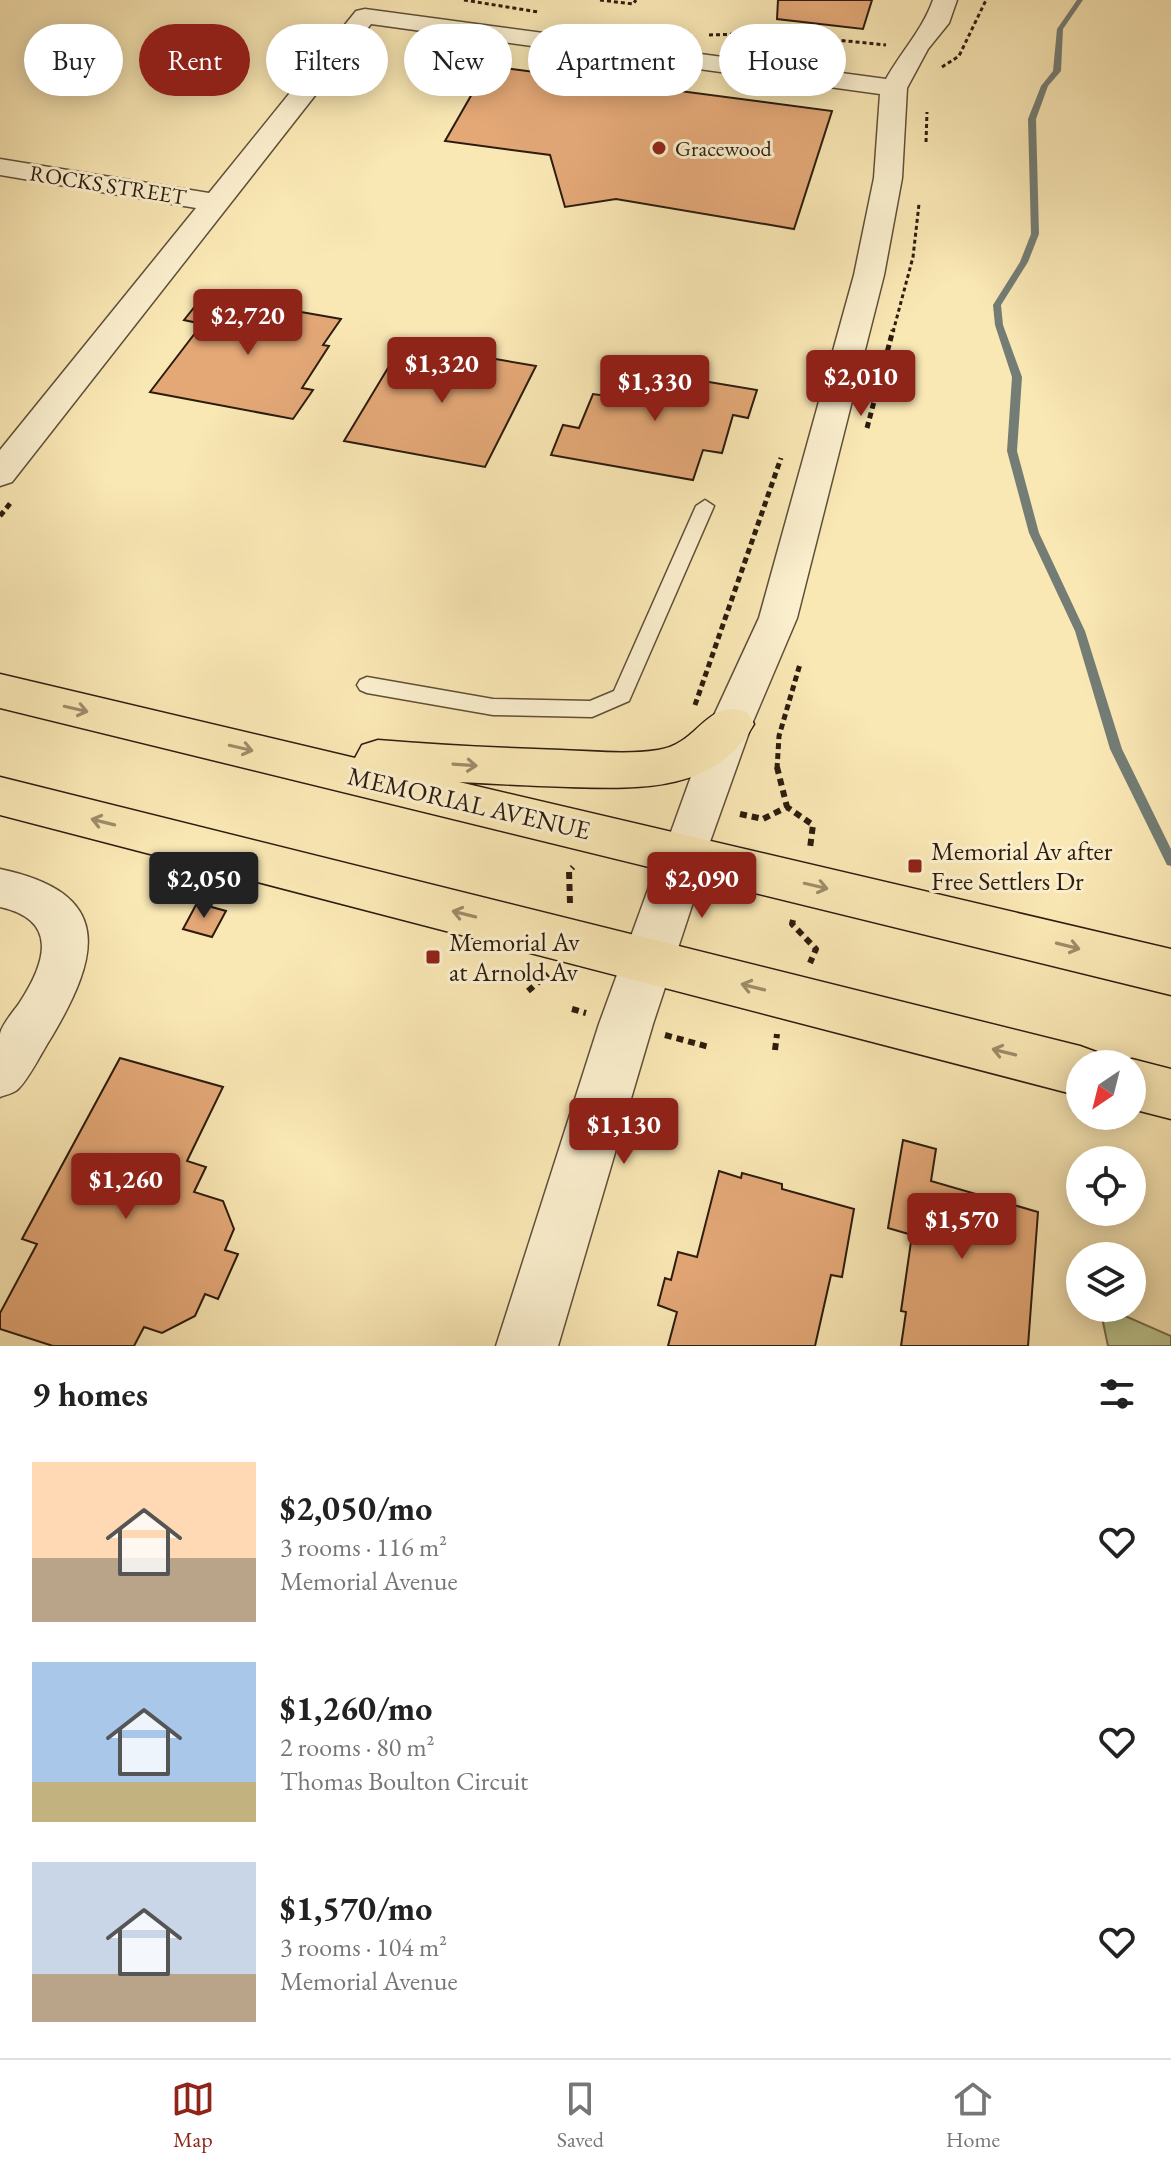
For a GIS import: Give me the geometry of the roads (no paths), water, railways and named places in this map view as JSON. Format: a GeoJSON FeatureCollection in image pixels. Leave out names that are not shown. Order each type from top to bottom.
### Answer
{"type":"FeatureCollection","features":[{"type":"Feature","properties":{"kind":"main road","name":"MEMORIAL AVENUE"},"geometry":{"type":"LineString","coordinates":[[0,691],[1171,972]]}},
{"type":"Feature","properties":{"kind":"main road"},"geometry":{"type":"LineString","coordinates":[[304,763],[374,758],[504,767],[647,768],[682,763],[701,753],[712,716]]}},
{"type":"Feature","properties":{"kind":"main road"},"geometry":{"type":"LineString","coordinates":[[0,796],[1066,1067]]}},
{"type":"Feature","properties":{"kind":"main road"},"geometry":{"type":"LineString","coordinates":[[1146,1088],[1171,1094]]}},
{"type":"Feature","properties":{"kind":"street"},"geometry":{"type":"LineString","coordinates":[[527,1346],[648,961],[685,854],[712,716],[778,618],[869,275],[888,178],[894,88],[915,50],[937,23],[945,0]]}},
{"type":"Feature","properties":{"kind":"street"},"geometry":{"type":"LineString","coordinates":[[9,483],[217,203],[365,16],[894,88]]}},
{"type":"Feature","properties":{"kind":"street","name":"ROCKS STREET"},"geometry":{"type":"LineString","coordinates":[[0,167],[217,203]]}},
{"type":"Feature","properties":{"kind":"street"},"geometry":{"type":"LineString","coordinates":[[0,888],[43,901],[59,920],[67,943],[65,961],[57,979],[0,1074]]}},
{"type":"Feature","properties":{"kind":"lane"},"geometry":{"type":"LineString","coordinates":[[367,685],[493,707],[592,709],[622,696],[705,506]]}},
{"type":"Feature","properties":{"kind":"waterway"},"geometry":{"type":"LineString","coordinates":[[1080,0],[1060,29],[1057,71],[1045,86],[1032,119],[1035,234],[1024,262],[997,305],[999,325],[1017,377],[1012,451],[1034,533],[1080,631],[1116,749],[1171,861]]}},
{"type":"Feature","properties":{"kind":"place","name":"Gracewood"},"geometry":{"type":"Point","coordinates":[659,148]}},
{"type":"Feature","properties":{"kind":"place","name":"Memorial Av after Free Settlers Dr"},"geometry":{"type":"Point","coordinates":[915,866]}},
{"type":"Feature","properties":{"kind":"place","name":"Memorial Av at Arnold Av"},"geometry":{"type":"Point","coordinates":[433,957]}}]}
